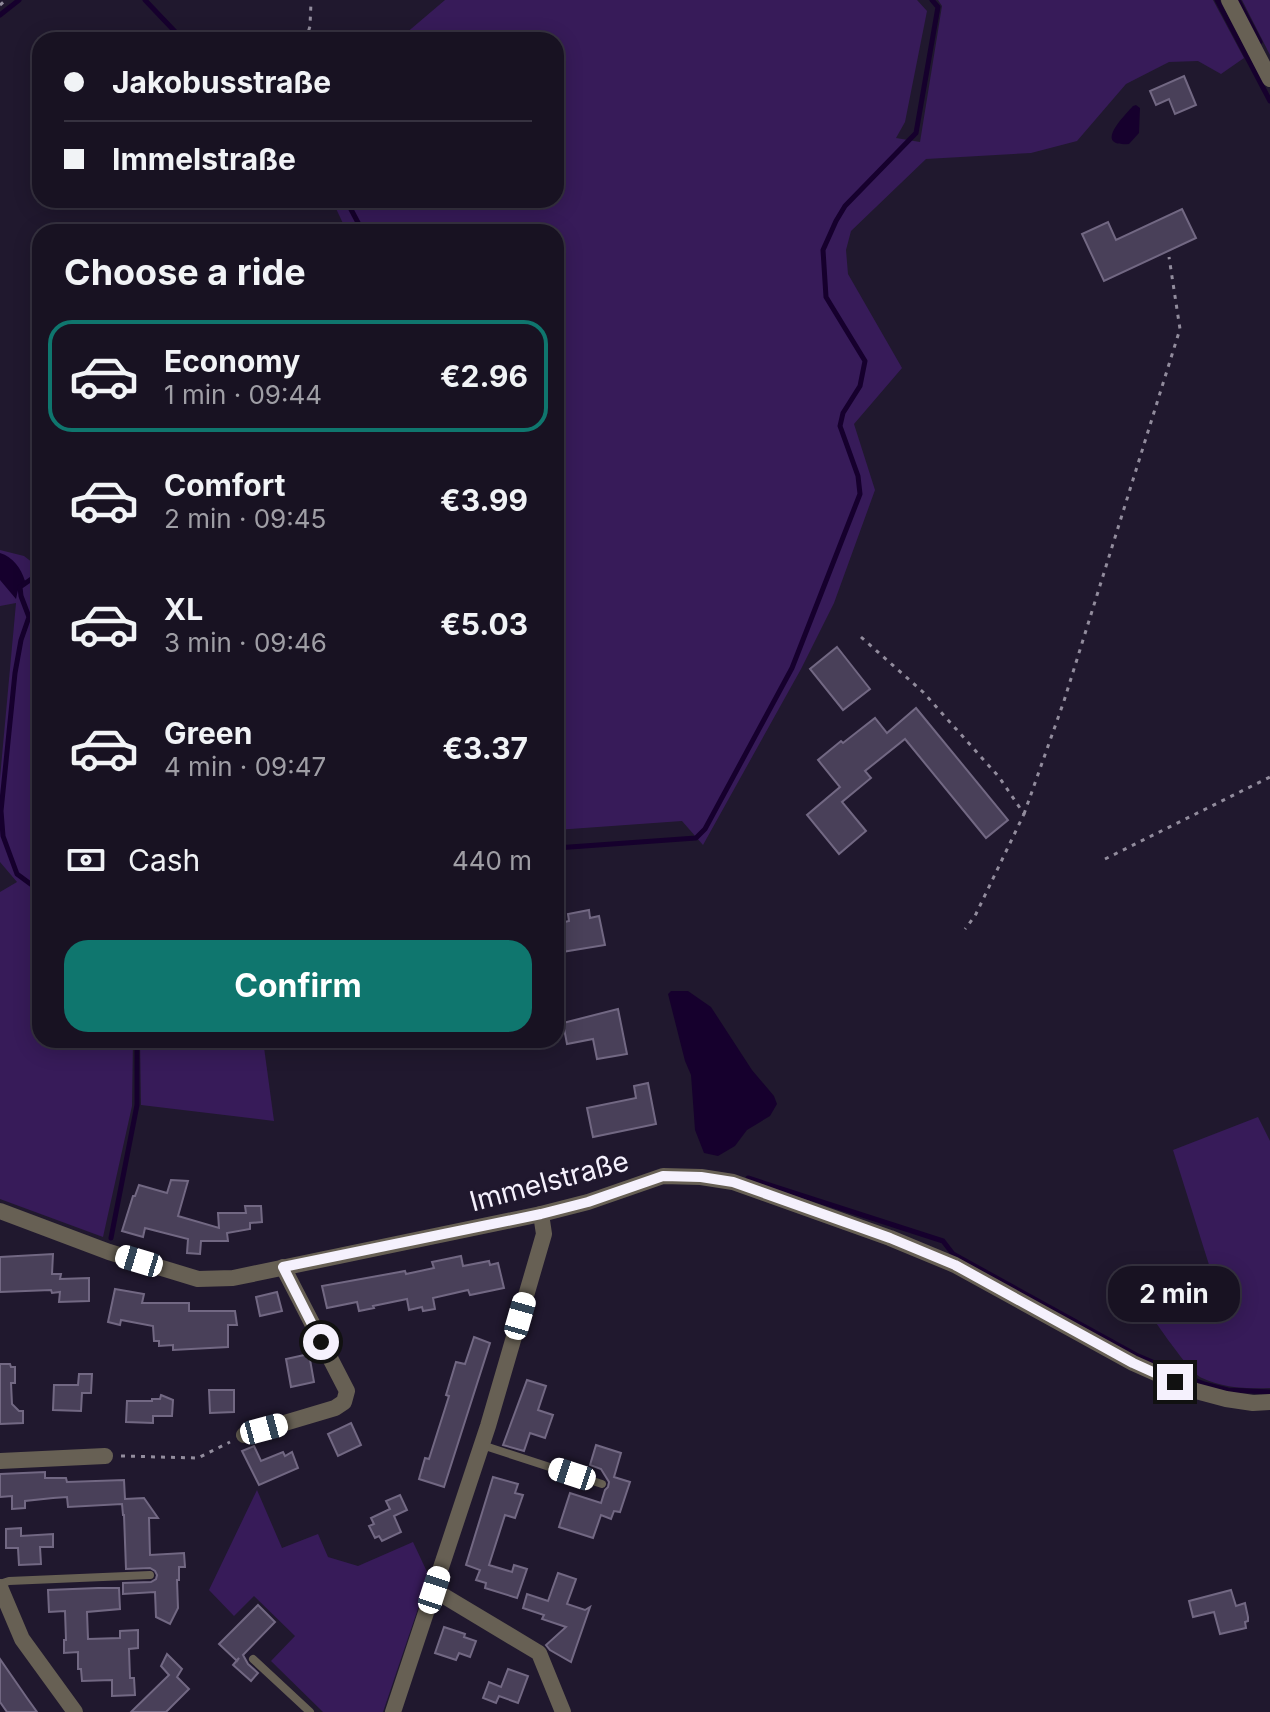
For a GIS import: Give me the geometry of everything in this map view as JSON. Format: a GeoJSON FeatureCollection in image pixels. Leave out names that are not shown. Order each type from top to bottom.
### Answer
{"type":"FeatureCollection","features":[{"type":"Feature","properties":{"kind":"street"},"geometry":{"type":"LineString","coordinates":[[1229,0],[1270,79]]}},
{"type":"Feature","properties":{"kind":"street","name":"Immelstraße"},"geometry":{"type":"LineString","coordinates":[[0,1211],[109,1252],[198,1279],[233,1278],[541,1214],[588,1202],[663,1176],[701,1177],[733,1182],[890,1238],[955,1265],[1133,1363],[1196,1391],[1226,1399],[1270,1402]]}},
{"type":"Feature","properties":{"kind":"street"},"geometry":{"type":"LineString","coordinates":[[393,1712],[482,1445],[544,1234],[541,1214]]}},
{"type":"Feature","properties":{"kind":"street"},"geometry":{"type":"LineString","coordinates":[[244,1435],[335,1408],[344,1402],[347,1391],[283,1267]]}},
{"type":"Feature","properties":{"kind":"street"},"geometry":{"type":"LineString","coordinates":[[0,1461],[105,1456]]}},
{"type":"Feature","properties":{"kind":"street"},"geometry":{"type":"LineString","coordinates":[[0,1585],[6,1615],[75,1712]]}},
{"type":"Feature","properties":{"kind":"street"},"geometry":{"type":"LineString","coordinates":[[434,1590],[539,1653],[563,1712]]}},
{"type":"Feature","properties":{"kind":"lane"},"geometry":{"type":"LineString","coordinates":[[482,1445],[602,1484]]}},
{"type":"Feature","properties":{"kind":"lane"},"geometry":{"type":"LineString","coordinates":[[0,1585],[9,1581],[150,1575]]}},
{"type":"Feature","properties":{"kind":"lane"},"geometry":{"type":"LineString","coordinates":[[253,1659],[310,1712]]}},
{"type":"Feature","properties":{"kind":"path"},"geometry":{"type":"LineString","coordinates":[[0,5],[6,0]]}},
{"type":"Feature","properties":{"kind":"path"},"geometry":{"type":"LineString","coordinates":[[308,32],[311,2]]}},
{"type":"Feature","properties":{"kind":"path"},"geometry":{"type":"LineString","coordinates":[[965,929],[975,916],[1024,814],[1064,701],[1180,329],[1169,257]]}},
{"type":"Feature","properties":{"kind":"path"},"geometry":{"type":"LineString","coordinates":[[861,637],[923,692],[999,777],[1024,814]]}},
{"type":"Feature","properties":{"kind":"path"},"geometry":{"type":"LineString","coordinates":[[1105,859],[1270,777]]}},
{"type":"Feature","properties":{"kind":"path"},"geometry":{"type":"LineString","coordinates":[[105,1456],[198,1458],[244,1435]]}},
{"type":"Feature","properties":{"kind":"shaded area"},"geometry":{"type":"Polygon","coordinates":[[[445,0],[917,0],[927,11],[905,122],[896,138],[920,142],[942,6],[938,0],[1213,0],[1244,58],[1221,74],[1198,61],[1169,62],[1126,84],[1077,141],[1031,153],[926,159],[851,231],[846,250],[848,274],[902,368],[854,424],[875,490],[834,603],[703,845],[682,821],[564,829],[564,224],[343,224],[336,208],[564,208],[564,32],[407,32],[445,0]]]}},
{"type":"Feature","properties":{"kind":"shaded area"},"geometry":{"type":"Polygon","coordinates":[[[1242,0],[1270,0],[1270,55],[1242,0]]]}},
{"type":"Feature","properties":{"kind":"shaded area"},"geometry":{"type":"Polygon","coordinates":[[[1136,105],[1140,108],[1139,133],[1129,144],[1118,144],[1113,141],[1114,130],[1136,105]]]}},
{"type":"Feature","properties":{"kind":"shaded area"},"geometry":{"type":"Polygon","coordinates":[[[0,550],[24,556],[32,562],[32,1048],[133,1048],[132,1106],[103,1237],[0,1199],[0,892],[17,882],[0,862],[0,778],[16,603],[0,606],[0,550]]]}},
{"type":"Feature","properties":{"kind":"shaded area"},"geometry":{"type":"Polygon","coordinates":[[[0,553],[16,564],[25,581],[16,599],[0,580],[0,553]]]}},
{"type":"Feature","properties":{"kind":"shaded area"},"geometry":{"type":"Polygon","coordinates":[[[671,991],[688,991],[711,1007],[777,1104],[770,1116],[747,1130],[735,1146],[718,1156],[704,1153],[695,1130],[691,1075],[668,994],[671,991]]]}},
{"type":"Feature","properties":{"kind":"shaded area"},"geometry":{"type":"Polygon","coordinates":[[[140,1048],[264,1048],[274,1121],[141,1105],[140,1048]]]}},
{"type":"Feature","properties":{"kind":"shaded area"},"geometry":{"type":"Polygon","coordinates":[[[1258,1117],[1270,1141],[1270,1388],[1235,1387],[1202,1378],[1178,1353],[1136,1294],[1210,1268],[1173,1150],[1258,1117]]]}},
{"type":"Feature","properties":{"kind":"shaded area"},"geometry":{"type":"Polygon","coordinates":[[[257,1490],[282,1548],[318,1534],[328,1557],[358,1566],[413,1542],[429,1576],[383,1712],[323,1712],[271,1661],[295,1636],[254,1596],[234,1616],[209,1590],[257,1490]]]}},
{"type":"Feature","properties":{"kind":"building"},"geometry":{"type":"Polygon","coordinates":[[[1184,76],[1196,105],[1175,114],[1169,99],[1156,105],[1150,91],[1184,76]]]}},
{"type":"Feature","properties":{"kind":"building"},"geometry":{"type":"Polygon","coordinates":[[[1182,209],[1196,238],[1104,281],[1082,234],[1108,222],[1116,240],[1182,209]]]}},
{"type":"Feature","properties":{"kind":"building"},"geometry":{"type":"Polygon","coordinates":[[[837,647],[870,689],[843,710],[810,669],[837,647]]]}},
{"type":"Feature","properties":{"kind":"building"},"geometry":{"type":"Polygon","coordinates":[[[916,708],[1008,820],[986,838],[905,739],[865,771],[871,778],[842,802],[866,831],[839,854],[807,815],[840,787],[818,760],[875,718],[887,733],[916,708]]]}},
{"type":"Feature","properties":{"kind":"building"},"geometry":{"type":"Polygon","coordinates":[[[589,910],[590,918],[599,916],[605,945],[564,952],[564,922],[569,921],[568,914],[589,910]]]}},
{"type":"Feature","properties":{"kind":"building"},"geometry":{"type":"Polygon","coordinates":[[[618,1009],[627,1054],[597,1059],[593,1039],[567,1044],[564,1023],[618,1009]]]}},
{"type":"Feature","properties":{"kind":"building"},"geometry":{"type":"Polygon","coordinates":[[[648,1083],[656,1124],[593,1137],[587,1108],[636,1098],[634,1086],[648,1083]]]}},
{"type":"Feature","properties":{"kind":"building"},"geometry":{"type":"Polygon","coordinates":[[[171,1180],[188,1181],[178,1216],[219,1228],[218,1213],[246,1213],[245,1206],[261,1206],[262,1222],[250,1223],[250,1229],[227,1233],[228,1241],[201,1241],[200,1254],[187,1253],[188,1239],[145,1228],[143,1237],[122,1231],[139,1185],[167,1193],[171,1180]]]}},
{"type":"Feature","properties":{"kind":"building"},"geometry":{"type":"Polygon","coordinates":[[[53,1254],[52,1274],[61,1274],[60,1279],[89,1278],[89,1301],[59,1302],[60,1292],[52,1293],[51,1290],[0,1292],[0,1257],[53,1254]]]}},
{"type":"Feature","properties":{"kind":"building"},"geometry":{"type":"Polygon","coordinates":[[[461,1256],[463,1266],[489,1261],[490,1265],[498,1263],[504,1288],[470,1295],[468,1290],[433,1298],[435,1309],[423,1311],[422,1307],[409,1310],[407,1299],[359,1311],[357,1302],[327,1308],[322,1286],[434,1268],[432,1262],[461,1256]]]}},
{"type":"Feature","properties":{"kind":"building"},"geometry":{"type":"Polygon","coordinates":[[[115,1289],[144,1294],[142,1303],[189,1303],[189,1311],[235,1311],[237,1325],[228,1325],[228,1347],[173,1350],[173,1345],[159,1346],[159,1341],[154,1341],[153,1326],[121,1320],[120,1325],[108,1322],[115,1289]]]}},
{"type":"Feature","properties":{"kind":"building"},"geometry":{"type":"Polygon","coordinates":[[[277,1292],[282,1311],[260,1316],[256,1297],[277,1292]]]}},
{"type":"Feature","properties":{"kind":"building"},"geometry":{"type":"Polygon","coordinates":[[[474,1337],[490,1343],[444,1487],[419,1479],[425,1458],[429,1459],[449,1396],[446,1395],[456,1362],[465,1364],[474,1337]]]}},
{"type":"Feature","properties":{"kind":"building"},"geometry":{"type":"Polygon","coordinates":[[[309,1354],[314,1382],[291,1387],[286,1359],[309,1354]]]}},
{"type":"Feature","properties":{"kind":"building"},"geometry":{"type":"Polygon","coordinates":[[[0,1364],[15,1367],[15,1383],[11,1383],[12,1404],[23,1411],[23,1423],[0,1424],[0,1364]]]}},
{"type":"Feature","properties":{"kind":"building"},"geometry":{"type":"Polygon","coordinates":[[[79,1374],[92,1374],[91,1393],[82,1393],[81,1411],[53,1410],[54,1385],[78,1385],[79,1374]]]}},
{"type":"Feature","properties":{"kind":"building"},"geometry":{"type":"Polygon","coordinates":[[[527,1380],[546,1386],[538,1410],[553,1415],[545,1438],[530,1433],[524,1451],[503,1445],[527,1380]]]}},
{"type":"Feature","properties":{"kind":"building"},"geometry":{"type":"Polygon","coordinates":[[[209,1390],[234,1390],[234,1412],[210,1413],[209,1390]]]}},
{"type":"Feature","properties":{"kind":"building"},"geometry":{"type":"Polygon","coordinates":[[[161,1395],[173,1400],[172,1416],[153,1416],[153,1423],[126,1422],[127,1401],[152,1401],[160,1399],[161,1395]]]}},
{"type":"Feature","properties":{"kind":"building"},"geometry":{"type":"Polygon","coordinates":[[[351,1423],[361,1445],[338,1456],[328,1434],[351,1423]]]}},
{"type":"Feature","properties":{"kind":"building"},"geometry":{"type":"Polygon","coordinates":[[[596,1445],[621,1453],[614,1477],[630,1482],[620,1512],[614,1511],[611,1519],[601,1515],[593,1538],[559,1527],[570,1493],[601,1503],[609,1482],[601,1469],[590,1465],[596,1445]]]}},
{"type":"Feature","properties":{"kind":"building"},"geometry":{"type":"Polygon","coordinates":[[[254,1446],[261,1461],[283,1452],[285,1456],[292,1452],[298,1468],[259,1485],[242,1451],[254,1446]]]}},
{"type":"Feature","properties":{"kind":"building"},"geometry":{"type":"Polygon","coordinates":[[[45,1472],[45,1478],[66,1478],[67,1482],[124,1480],[125,1499],[144,1498],[158,1518],[149,1518],[150,1555],[184,1553],[185,1567],[179,1567],[177,1580],[178,1608],[170,1624],[156,1617],[155,1592],[123,1594],[123,1583],[151,1582],[157,1575],[150,1568],[126,1569],[122,1504],[68,1507],[67,1497],[25,1501],[25,1508],[12,1509],[12,1496],[0,1497],[0,1474],[45,1472]]]}},
{"type":"Feature","properties":{"kind":"building"},"geometry":{"type":"Polygon","coordinates":[[[493,1477],[518,1484],[515,1493],[523,1495],[515,1518],[505,1515],[489,1565],[512,1572],[514,1565],[527,1569],[517,1598],[485,1588],[486,1583],[476,1580],[480,1570],[466,1565],[493,1477]]]}},
{"type":"Feature","properties":{"kind":"building"},"geometry":{"type":"Polygon","coordinates":[[[400,1495],[407,1510],[394,1516],[401,1532],[382,1541],[379,1536],[375,1538],[369,1526],[374,1524],[371,1518],[390,1509],[386,1501],[400,1495]]]}},
{"type":"Feature","properties":{"kind":"building"},"geometry":{"type":"Polygon","coordinates":[[[21,1528],[21,1536],[53,1534],[53,1547],[40,1547],[41,1564],[19,1565],[18,1548],[6,1548],[6,1529],[21,1528]]]}},
{"type":"Feature","properties":{"kind":"building"},"geometry":{"type":"Polygon","coordinates":[[[558,1573],[576,1579],[567,1604],[585,1610],[590,1607],[571,1662],[546,1645],[566,1627],[523,1608],[527,1594],[548,1601],[558,1573]]]}},
{"type":"Feature","properties":{"kind":"building"},"geometry":{"type":"Polygon","coordinates":[[[119,1588],[120,1609],[87,1612],[88,1639],[120,1638],[120,1631],[138,1630],[138,1648],[129,1649],[130,1678],[134,1678],[135,1695],[112,1696],[112,1680],[82,1681],[78,1652],[64,1653],[65,1611],[49,1612],[48,1590],[119,1588]]]}},
{"type":"Feature","properties":{"kind":"building"},"geometry":{"type":"Polygon","coordinates":[[[1231,1590],[1236,1606],[1245,1603],[1248,1617],[1246,1628],[1220,1634],[1214,1612],[1193,1617],[1189,1601],[1231,1590]]]}},
{"type":"Feature","properties":{"kind":"building"},"geometry":{"type":"Polygon","coordinates":[[[258,1605],[275,1622],[243,1655],[258,1673],[251,1681],[233,1665],[237,1661],[219,1644],[258,1605]]]}},
{"type":"Feature","properties":{"kind":"building"},"geometry":{"type":"Polygon","coordinates":[[[444,1627],[476,1641],[470,1657],[459,1653],[456,1660],[435,1653],[444,1627]]]}},
{"type":"Feature","properties":{"kind":"building"},"geometry":{"type":"Polygon","coordinates":[[[167,1654],[182,1669],[177,1677],[189,1689],[166,1712],[131,1712],[169,1675],[161,1666],[167,1654]]]}},
{"type":"Feature","properties":{"kind":"building"},"geometry":{"type":"Polygon","coordinates":[[[0,1659],[37,1712],[7,1712],[0,1702],[0,1659]]]}},
{"type":"Feature","properties":{"kind":"building"},"geometry":{"type":"Polygon","coordinates":[[[508,1669],[528,1676],[518,1703],[499,1696],[496,1703],[483,1698],[489,1682],[501,1687],[508,1669]]]}},
{"type":"Feature","properties":{"kind":"waterway"},"geometry":{"type":"LineString","coordinates":[[0,15],[19,0]]}},
{"type":"Feature","properties":{"kind":"waterway"},"geometry":{"type":"LineString","coordinates":[[145,0],[175,32]]}},
{"type":"Feature","properties":{"kind":"waterway"},"geometry":{"type":"LineString","coordinates":[[564,847],[696,838],[705,829],[792,668],[860,494],[858,476],[840,426],[843,413],[860,386],[865,361],[826,297],[823,250],[845,206],[916,133],[938,7],[932,0]]}},
{"type":"Feature","properties":{"kind":"waterway"},"geometry":{"type":"LineString","coordinates":[[1217,0],[1270,101]]}},
{"type":"Feature","properties":{"kind":"waterway"},"geometry":{"type":"LineString","coordinates":[[1238,0],[1260,42]]}},
{"type":"Feature","properties":{"kind":"waterway"},"geometry":{"type":"LineString","coordinates":[[350,208],[359,224]]}},
{"type":"Feature","properties":{"kind":"waterway"},"geometry":{"type":"LineString","coordinates":[[32,579],[20,587],[29,617],[15,673],[1,811],[3,836],[17,874],[32,885]]}},
{"type":"Feature","properties":{"kind":"waterway"},"geometry":{"type":"LineString","coordinates":[[111,1238],[137,1105],[137,1048]]}},
{"type":"Feature","properties":{"kind":"waterway"},"geometry":{"type":"LineString","coordinates":[[748,1178],[943,1241],[953,1254],[1136,1355],[1204,1384],[1228,1390],[1270,1392]]}},
{"type":"Feature","properties":{"kind":"route"},"geometry":{"type":"LineString","coordinates":[[321,1342],[283,1267],[541,1214],[588,1202],[663,1176],[682,1176],[733,1182],[890,1238],[955,1265],[1133,1363],[1175,1382]]}}]}
